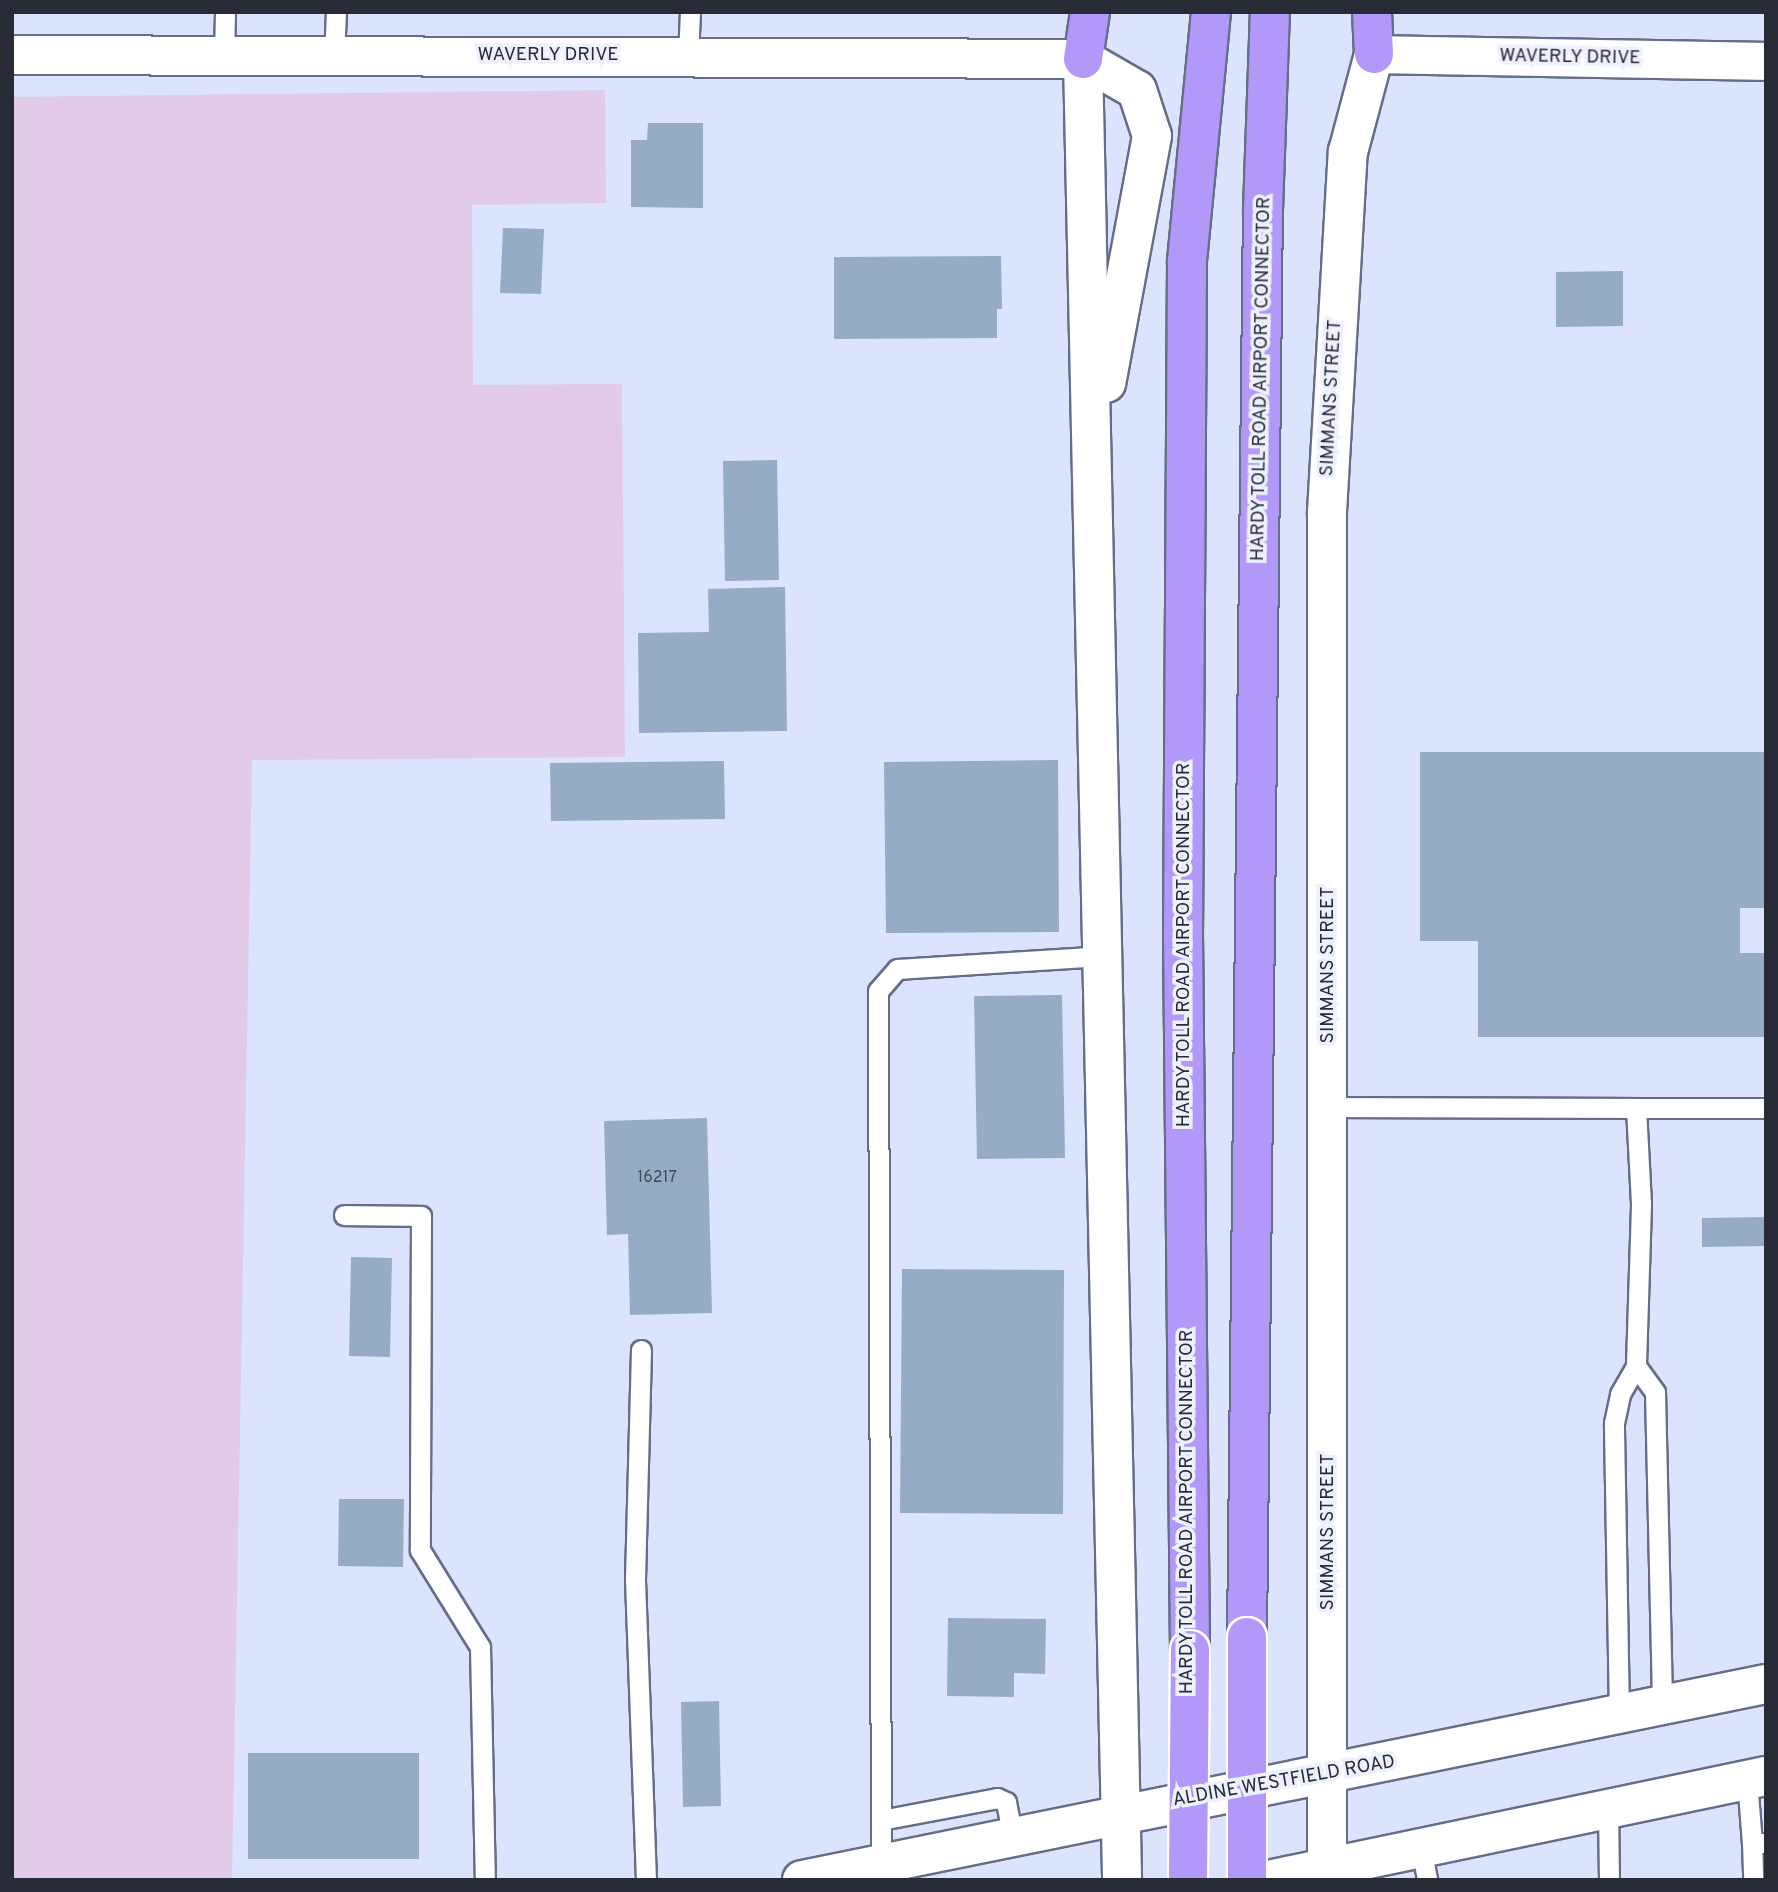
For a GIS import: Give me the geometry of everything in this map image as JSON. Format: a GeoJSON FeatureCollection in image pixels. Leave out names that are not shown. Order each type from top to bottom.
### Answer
{"type":"FeatureCollection","features":[{"type":"Feature","properties":{"kind":"highway"},"geometry":{"type":"LineString","coordinates":[[1083,59],[1090,12]]}},
{"type":"Feature","properties":{"kind":"highway","name":"HARDY TOLL ROAD AIRPORT CONNECTOR"},"geometry":{"type":"LineString","coordinates":[[1188,1880],[1190,1650],[1183,937],[1187,261],[1211,12]]}},
{"type":"Feature","properties":{"kind":"highway","name":"HARDY TOLL ROAD AIRPORT CONNECTOR"},"geometry":{"type":"LineString","coordinates":[[1247,1880],[1247,1637],[1263,210],[1270,12]]}},
{"type":"Feature","properties":{"kind":"highway"},"geometry":{"type":"LineString","coordinates":[[1372,12],[1374,54]]}},
{"type":"Feature","properties":{"kind":"main road","name":"SIMMANS STREET"},"geometry":{"type":"LineString","coordinates":[[1327,1874],[1330,1107],[1327,512],[1348,152],[1374,54]]}},
{"type":"Feature","properties":{"kind":"main road","name":"WAVERLY DRIVE"},"geometry":{"type":"LineString","coordinates":[[12,55],[688,55],[1083,59]]}},
{"type":"Feature","properties":{"kind":"main road"},"geometry":{"type":"LineString","coordinates":[[1083,59],[1092,461],[1086,957],[1122,1880]]}},
{"type":"Feature","properties":{"kind":"main road"},"geometry":{"type":"LineString","coordinates":[[1083,59],[1137,90],[1152,136],[1092,461]]}},
{"type":"Feature","properties":{"kind":"main road","name":"ALDINE WESTFIELD ROAD"},"geometry":{"type":"LineString","coordinates":[[802,1880],[1119,1812],[1328,1776],[1766,1684]]}},
{"type":"Feature","properties":{"kind":"main road"},"geometry":{"type":"LineString","coordinates":[[1268,1880],[1424,1864],[1608,1809],[1756,1778]]}},
{"type":"Feature","properties":{"kind":"street","name":"WAVERLY DRIVE"},"geometry":{"type":"LineString","coordinates":[[1374,54],[1766,61]]}},
{"type":"Feature","properties":{"kind":"lane"},"geometry":{"type":"LineString","coordinates":[[224,57],[225,12]]}},
{"type":"Feature","properties":{"kind":"lane"},"geometry":{"type":"LineString","coordinates":[[334,57],[336,12]]}},
{"type":"Feature","properties":{"kind":"lane"},"geometry":{"type":"LineString","coordinates":[[688,55],[691,12]]}},
{"type":"Feature","properties":{"kind":"lane"},"geometry":{"type":"LineString","coordinates":[[881,1863],[878,991],[897,969],[1086,957]]}},
{"type":"Feature","properties":{"kind":"lane"},"geometry":{"type":"LineString","coordinates":[[1330,1107],[1766,1108]]}},
{"type":"Feature","properties":{"kind":"lane"},"geometry":{"type":"LineString","coordinates":[[1619,1715],[1614,1423],[1620,1394],[1636,1366],[1641,1205],[1636,1108]]}},
{"type":"Feature","properties":{"kind":"lane"},"geometry":{"type":"LineString","coordinates":[[344,1215],[421,1216],[420,1550],[480,1647],[485,1880]]}},
{"type":"Feature","properties":{"kind":"lane"},"geometry":{"type":"LineString","coordinates":[[641,1350],[635,1580],[646,1880]]}},
{"type":"Feature","properties":{"kind":"lane"},"geometry":{"type":"LineString","coordinates":[[1636,1366],[1655,1392],[1662,1706]]}},
{"type":"Feature","properties":{"kind":"lane"},"geometry":{"type":"LineString","coordinates":[[1753,1880],[1759,1843],[1756,1778]]}},
{"type":"Feature","properties":{"kind":"lane"},"geometry":{"type":"LineString","coordinates":[[881,1820],[997,1798],[1006,1802],[1012,1834]]}},
{"type":"Feature","properties":{"kind":"lane"},"geometry":{"type":"LineString","coordinates":[[1608,1809],[1609,1880]]}},
{"type":"Feature","properties":{"kind":"shaded area"},"geometry":{"type":"Polygon","coordinates":[[[605,90],[606,203],[472,205],[473,385],[622,384],[625,757],[252,760],[232,1880],[12,1880],[12,97],[605,90]]]}},
{"type":"Feature","properties":{"kind":"building"},"geometry":{"type":"Polygon","coordinates":[[[648,123],[703,123],[703,208],[631,207],[631,140],[647,140],[648,123]]]}},
{"type":"Feature","properties":{"kind":"building"},"geometry":{"type":"Polygon","coordinates":[[[503,228],[544,229],[541,294],[500,293],[503,228]]]}},
{"type":"Feature","properties":{"kind":"building"},"geometry":{"type":"Polygon","coordinates":[[[1001,256],[1002,309],[997,309],[997,338],[834,339],[834,257],[1001,256]]]}},
{"type":"Feature","properties":{"kind":"building"},"geometry":{"type":"Polygon","coordinates":[[[1623,271],[1623,326],[1556,327],[1556,272],[1623,271]]]}},
{"type":"Feature","properties":{"kind":"building"},"geometry":{"type":"Polygon","coordinates":[[[777,460],[779,580],[725,581],[723,461],[777,460]]]}},
{"type":"Feature","properties":{"kind":"building"},"geometry":{"type":"Polygon","coordinates":[[[785,587],[787,731],[639,733],[638,633],[709,632],[708,589],[785,587]]]}},
{"type":"Feature","properties":{"kind":"building"},"geometry":{"type":"Polygon","coordinates":[[[1420,752],[1766,752],[1766,908],[1740,908],[1740,953],[1766,953],[1766,1037],[1478,1037],[1478,941],[1420,941],[1420,752]]]}},
{"type":"Feature","properties":{"kind":"building"},"geometry":{"type":"Polygon","coordinates":[[[1058,760],[1059,932],[886,933],[884,762],[1058,760]]]}},
{"type":"Feature","properties":{"kind":"building"},"geometry":{"type":"Polygon","coordinates":[[[724,761],[725,819],[551,821],[550,763],[724,761]]]}},
{"type":"Feature","properties":{"kind":"building"},"geometry":{"type":"Polygon","coordinates":[[[1062,995],[1065,1158],[977,1159],[974,996],[1062,995]]]}},
{"type":"Feature","properties":{"kind":"building"},"geometry":{"type":"Polygon","coordinates":[[[707,1118],[712,1313],[630,1315],[628,1234],[607,1235],[604,1121],[707,1118]]]}},
{"type":"Feature","properties":{"kind":"building"},"geometry":{"type":"Polygon","coordinates":[[[1766,1217],[1766,1246],[1702,1247],[1702,1218],[1766,1217]]]}},
{"type":"Feature","properties":{"kind":"building"},"geometry":{"type":"Polygon","coordinates":[[[351,1257],[392,1258],[390,1357],[349,1356],[351,1257]]]}},
{"type":"Feature","properties":{"kind":"building"},"geometry":{"type":"Polygon","coordinates":[[[902,1269],[1064,1270],[1063,1514],[900,1513],[902,1269]]]}},
{"type":"Feature","properties":{"kind":"building"},"geometry":{"type":"Polygon","coordinates":[[[339,1499],[404,1499],[403,1567],[338,1566],[339,1499]]]}},
{"type":"Feature","properties":{"kind":"building"},"geometry":{"type":"Polygon","coordinates":[[[948,1618],[1046,1619],[1045,1674],[1014,1673],[1014,1697],[947,1696],[948,1618]]]}},
{"type":"Feature","properties":{"kind":"building"},"geometry":{"type":"Polygon","coordinates":[[[719,1701],[721,1806],[683,1807],[681,1702],[719,1701]]]}},
{"type":"Feature","properties":{"kind":"building"},"geometry":{"type":"Polygon","coordinates":[[[248,1753],[419,1753],[419,1859],[248,1859],[248,1753]]]}}]}
